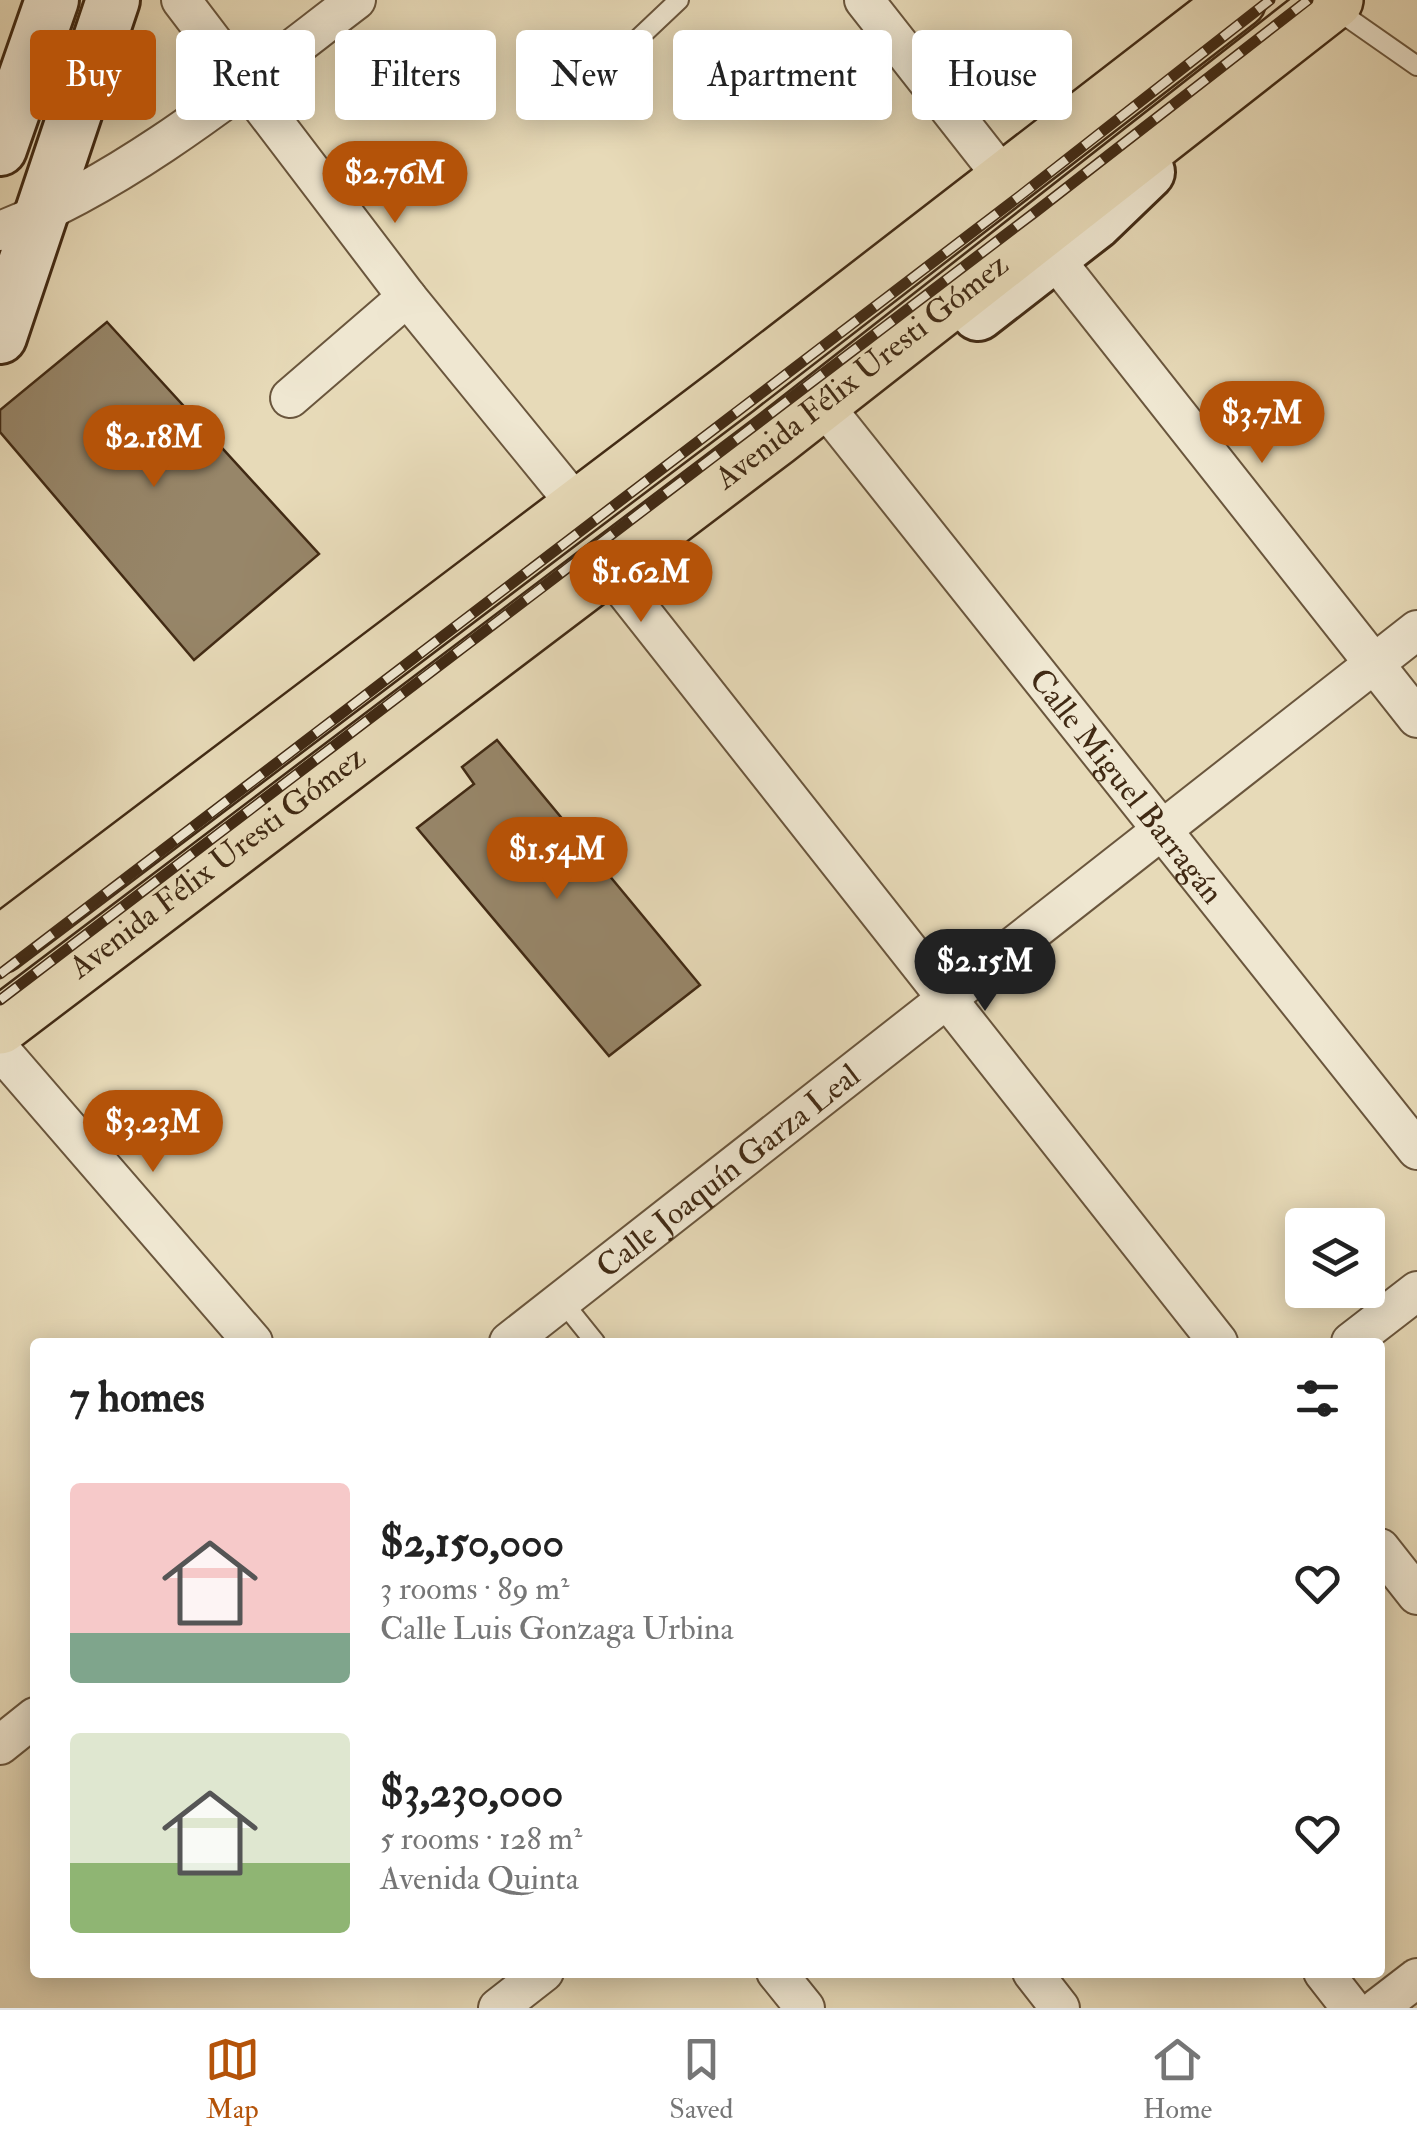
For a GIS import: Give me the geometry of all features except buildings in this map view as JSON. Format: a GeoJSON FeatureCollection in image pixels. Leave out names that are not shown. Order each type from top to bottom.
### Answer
{"type":"FeatureCollection","features":[{"type":"Feature","properties":{"kind":"main road","name":"Avenida Félix Uresti Gómez"},"geometry":{"type":"LineString","coordinates":[[0,946],[736,388],[1238,0]]}},
{"type":"Feature","properties":{"kind":"main road","name":"Avenida Félix Uresti Gómez"},"geometry":{"type":"LineString","coordinates":[[1,1044],[1332,2]]}},
{"type":"Feature","properties":{"kind":"street"},"geometry":{"type":"LineString","coordinates":[[0,149],[52,0]]}},
{"type":"Feature","properties":{"kind":"street"},"geometry":{"type":"LineString","coordinates":[[0,337],[20,223],[114,0]]}},
{"type":"Feature","properties":{"kind":"street"},"geometry":{"type":"LineString","coordinates":[[182,0],[204,30]]}},
{"type":"Feature","properties":{"kind":"street"},"geometry":{"type":"LineString","coordinates":[[315,31],[356,0]]}},
{"type":"Feature","properties":{"kind":"street"},"geometry":{"type":"LineString","coordinates":[[864,0],[992,163]]}},
{"type":"Feature","properties":{"kind":"street"},"geometry":{"type":"LineString","coordinates":[[0,920],[1143,47],[1158,39],[1194,34]]}},
{"type":"Feature","properties":{"kind":"street"},"geometry":{"type":"LineString","coordinates":[[249,1338],[1,1044],[622,587],[1053,257],[1096,223],[1156,164],[1195,111]]}},
{"type":"Feature","properties":{"kind":"street"},"geometry":{"type":"LineString","coordinates":[[20,223],[108,178],[193,120]]}},
{"type":"Feature","properties":{"kind":"street"},"geometry":{"type":"LineString","coordinates":[[271,120],[407,297],[563,488]]}},
{"type":"Feature","properties":{"kind":"street"},"geometry":{"type":"LineString","coordinates":[[1053,257],[1417,718]]}},
{"type":"Feature","properties":{"kind":"street"},"geometry":{"type":"LineString","coordinates":[[290,398],[407,297]]}},
{"type":"Feature","properties":{"kind":"street","name":"Calle Miguel Barragán"},"geometry":{"type":"LineString","coordinates":[[837,422],[1417,1150]]}},
{"type":"Feature","properties":{"kind":"street"},"geometry":{"type":"LineString","coordinates":[[622,587],[1215,1338]]}},
{"type":"Feature","properties":{"kind":"street","name":"Calle Joaquín Garza Leal"},"geometry":{"type":"LineString","coordinates":[[514,1338],[1417,630]]}},
{"type":"Feature","properties":{"kind":"street"},"geometry":{"type":"LineString","coordinates":[[1356,1338],[1417,1291]]}},
{"type":"Feature","properties":{"kind":"street"},"geometry":{"type":"LineString","coordinates":[[1385,1554],[1417,1595]]}},
{"type":"Feature","properties":{"kind":"street"},"geometry":{"type":"LineString","coordinates":[[0,1744],[30,1721]]}},
{"type":"Feature","properties":{"kind":"street"},"geometry":{"type":"LineString","coordinates":[[498,2008],[536,1978]]}},
{"type":"Feature","properties":{"kind":"street"},"geometry":{"type":"LineString","coordinates":[[781,1978],[805,2008]]}},
{"type":"Feature","properties":{"kind":"street"},"geometry":{"type":"LineString","coordinates":[[1037,1978],[1060,2008]]}},
{"type":"Feature","properties":{"kind":"street"},"geometry":{"type":"LineString","coordinates":[[1328,1978],[1351,2008]]}},
{"type":"Feature","properties":{"kind":"lane"},"geometry":{"type":"LineString","coordinates":[[647,30],[679,0]]}},
{"type":"Feature","properties":{"kind":"lane"},"geometry":{"type":"LineString","coordinates":[[1332,2],[1417,66]]}},
{"type":"Feature","properties":{"kind":"lane"},"geometry":{"type":"LineString","coordinates":[[562,1301],[591,1338]]}},
{"type":"Feature","properties":{"kind":"railway"},"geometry":{"type":"LineString","coordinates":[[0,974],[1021,195],[1270,0]]}},
{"type":"Feature","properties":{"kind":"railway"},"geometry":{"type":"LineString","coordinates":[[0,1000],[1308,0]]}}]}
